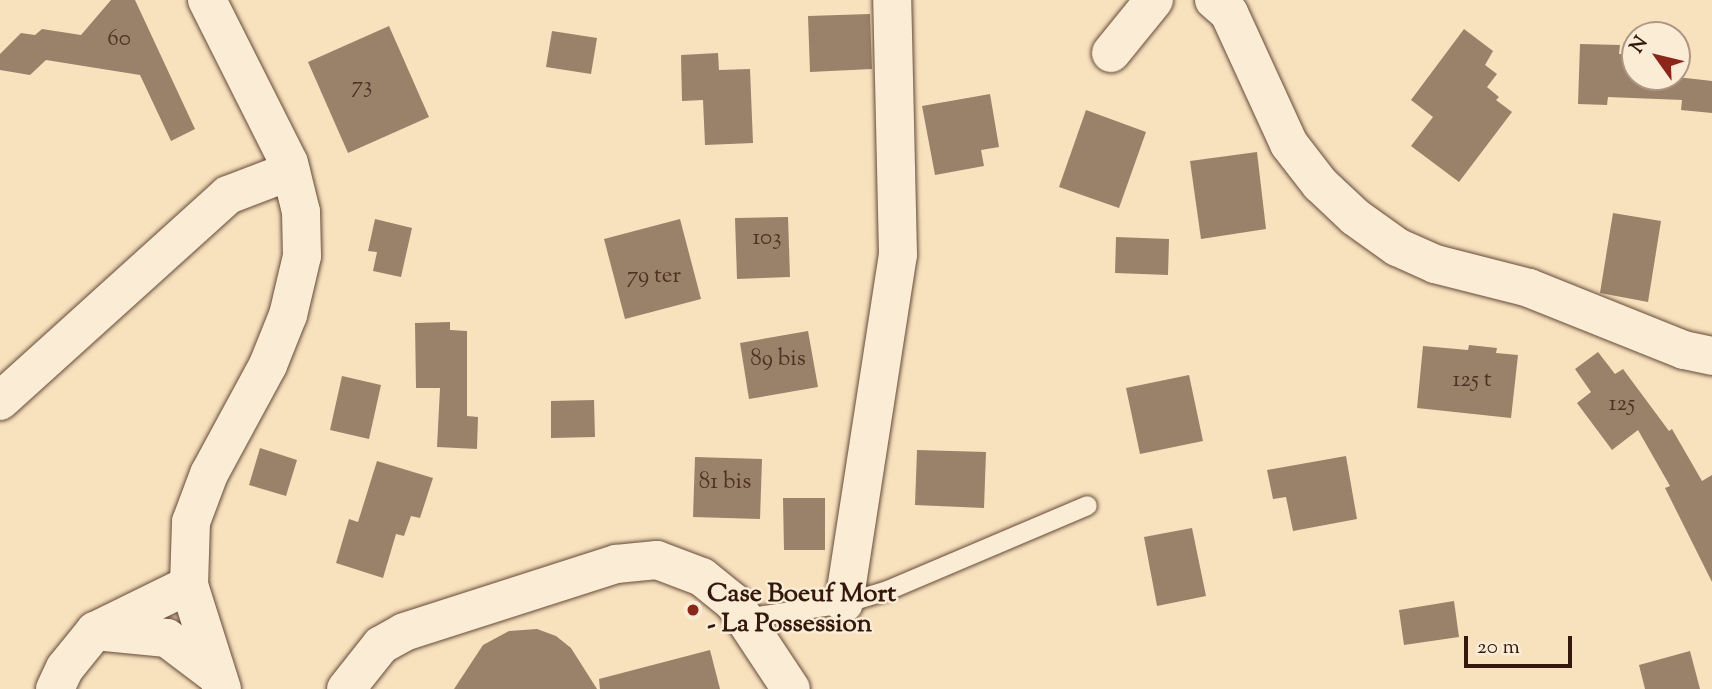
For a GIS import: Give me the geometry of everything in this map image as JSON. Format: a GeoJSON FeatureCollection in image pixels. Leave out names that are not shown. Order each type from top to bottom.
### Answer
{"type":"FeatureCollection","features":[{"type":"Feature","properties":{"kind":"street"},"geometry":{"type":"LineString","coordinates":[[207,0],[291,171],[301,212],[302,256],[288,315],[268,365],[209,474],[191,522],[189,585],[219,682]]}},
{"type":"Feature","properties":{"kind":"street"},"geometry":{"type":"LineString","coordinates":[[844,603],[898,255],[892,0]]}},
{"type":"Feature","properties":{"kind":"street"},"geometry":{"type":"LineString","coordinates":[[1111,53],[1154,0]]}},
{"type":"Feature","properties":{"kind":"street"},"geometry":{"type":"LineString","coordinates":[[1214,0],[1230,13],[1289,144],[1320,184],[1355,217],[1397,247],[1435,264],[1529,289],[1684,350],[1712,356]]}},
{"type":"Feature","properties":{"kind":"street"},"geometry":{"type":"LineString","coordinates":[[0,401],[228,195],[291,171]]}},
{"type":"Feature","properties":{"kind":"street"},"geometry":{"type":"LineString","coordinates":[[346,689],[381,645],[404,632],[616,564],[657,560],[702,577],[734,603],[791,689]]}},
{"type":"Feature","properties":{"kind":"street"},"geometry":{"type":"LineString","coordinates":[[55,689],[65,668],[94,631],[189,585]]}},
{"type":"Feature","properties":{"kind":"street"},"geometry":{"type":"LineString","coordinates":[[94,631],[167,638],[219,682]]}},
{"type":"Feature","properties":{"kind":"lane"},"geometry":{"type":"LineString","coordinates":[[744,618],[844,603],[887,590],[1087,505]]}},
{"type":"Feature","properties":{"kind":"building"},"geometry":{"type":"Polygon","coordinates":[[[111,0],[135,0],[195,129],[171,141],[140,75],[46,60],[30,75],[0,70],[0,54],[21,33],[35,35],[42,29],[81,35],[111,0]]]}},
{"type":"Feature","properties":{"kind":"building"},"geometry":{"type":"Polygon","coordinates":[[[870,14],[872,69],[810,72],[808,16],[870,14]]]}},
{"type":"Feature","properties":{"kind":"building"},"geometry":{"type":"Polygon","coordinates":[[[389,26],[429,117],[348,153],[308,62],[389,26]]]}},
{"type":"Feature","properties":{"kind":"building"},"geometry":{"type":"Polygon","coordinates":[[[1464,29],[1493,51],[1485,65],[1497,74],[1487,87],[1499,97],[1496,100],[1512,112],[1459,182],[1411,146],[1433,117],[1411,100],[1464,29]]]}},
{"type":"Feature","properties":{"kind":"building"},"geometry":{"type":"Polygon","coordinates":[[[552,31],[597,38],[591,74],[546,67],[552,31]]]}},
{"type":"Feature","properties":{"kind":"building"},"geometry":{"type":"Polygon","coordinates":[[[1580,44],[1620,45],[1621,91],[1691,91],[1691,79],[1712,81],[1712,113],[1681,110],[1682,100],[1608,97],[1607,105],[1578,104],[1580,44]]]}},
{"type":"Feature","properties":{"kind":"building"},"geometry":{"type":"Polygon","coordinates":[[[718,53],[719,70],[750,69],[753,143],[705,145],[703,100],[682,101],[681,55],[718,53]]]}},
{"type":"Feature","properties":{"kind":"building"},"geometry":{"type":"Polygon","coordinates":[[[990,94],[999,147],[981,150],[984,166],[935,175],[922,106],[990,94]]]}},
{"type":"Feature","properties":{"kind":"building"},"geometry":{"type":"Polygon","coordinates":[[[1086,110],[1146,132],[1119,208],[1059,187],[1086,110]]]}},
{"type":"Feature","properties":{"kind":"building"},"geometry":{"type":"Polygon","coordinates":[[[1257,152],[1266,229],[1201,239],[1190,161],[1257,152]]]}},
{"type":"Feature","properties":{"kind":"building"},"geometry":{"type":"Polygon","coordinates":[[[1613,213],[1661,221],[1648,302],[1600,293],[1613,213]]]}},
{"type":"Feature","properties":{"kind":"building"},"geometry":{"type":"Polygon","coordinates":[[[788,217],[790,277],[737,279],[735,218],[788,217]]]}},
{"type":"Feature","properties":{"kind":"building"},"geometry":{"type":"Polygon","coordinates":[[[375,219],[412,228],[401,277],[373,271],[377,252],[368,251],[375,219]]]}},
{"type":"Feature","properties":{"kind":"building"},"geometry":{"type":"Polygon","coordinates":[[[680,219],[701,299],[625,319],[604,239],[680,219]]]}},
{"type":"Feature","properties":{"kind":"building"},"geometry":{"type":"Polygon","coordinates":[[[1116,237],[1169,239],[1168,275],[1115,273],[1116,237]]]}},
{"type":"Feature","properties":{"kind":"building"},"geometry":{"type":"Polygon","coordinates":[[[450,322],[450,330],[467,331],[467,416],[478,417],[477,449],[437,447],[440,388],[416,388],[415,323],[450,322]]]}},
{"type":"Feature","properties":{"kind":"building"},"geometry":{"type":"Polygon","coordinates":[[[808,331],[818,387],[749,399],[740,343],[808,331]]]}},
{"type":"Feature","properties":{"kind":"building"},"geometry":{"type":"Polygon","coordinates":[[[1469,345],[1497,348],[1496,353],[1518,355],[1511,418],[1417,408],[1423,346],[1468,350],[1469,345]]]}},
{"type":"Feature","properties":{"kind":"building"},"geometry":{"type":"Polygon","coordinates":[[[1598,352],[1615,374],[1623,369],[1669,431],[1672,429],[1702,481],[1712,475],[1712,582],[1665,488],[1670,486],[1638,430],[1612,450],[1577,403],[1591,392],[1575,369],[1598,352]]]}},
{"type":"Feature","properties":{"kind":"building"},"geometry":{"type":"Polygon","coordinates":[[[1189,375],[1203,441],[1140,454],[1126,388],[1189,375]]]}},
{"type":"Feature","properties":{"kind":"building"},"geometry":{"type":"Polygon","coordinates":[[[342,376],[381,385],[369,439],[330,430],[342,376]]]}},
{"type":"Feature","properties":{"kind":"building"},"geometry":{"type":"Polygon","coordinates":[[[594,400],[595,437],[551,438],[551,401],[594,400]]]}},
{"type":"Feature","properties":{"kind":"building"},"geometry":{"type":"Polygon","coordinates":[[[260,448],[297,460],[286,496],[249,485],[260,448]]]}},
{"type":"Feature","properties":{"kind":"building"},"geometry":{"type":"Polygon","coordinates":[[[917,450],[986,452],[984,508],[915,505],[917,450]]]}},
{"type":"Feature","properties":{"kind":"building"},"geometry":{"type":"Polygon","coordinates":[[[1346,456],[1357,519],[1293,531],[1286,497],[1273,499],[1267,470],[1346,456]]]}},
{"type":"Feature","properties":{"kind":"building"},"geometry":{"type":"Polygon","coordinates":[[[695,457],[762,459],[760,519],[693,517],[695,457]]]}},
{"type":"Feature","properties":{"kind":"building"},"geometry":{"type":"Polygon","coordinates":[[[377,461],[433,478],[420,518],[411,516],[404,536],[396,534],[383,578],[336,563],[349,519],[358,522],[377,461]]]}},
{"type":"Feature","properties":{"kind":"building"},"geometry":{"type":"Polygon","coordinates":[[[783,498],[825,498],[825,550],[784,550],[783,498]]]}},
{"type":"Feature","properties":{"kind":"building"},"geometry":{"type":"Polygon","coordinates":[[[1192,528],[1206,596],[1157,606],[1144,537],[1192,528]]]}},
{"type":"Feature","properties":{"kind":"building"},"geometry":{"type":"Polygon","coordinates":[[[1454,601],[1459,637],[1404,645],[1399,610],[1454,601]]]}},
{"type":"Feature","properties":{"kind":"building"},"geometry":{"type":"Polygon","coordinates":[[[537,629],[556,636],[571,648],[597,689],[454,689],[483,645],[509,631],[537,629]]]}},
{"type":"Feature","properties":{"kind":"building"},"geometry":{"type":"Polygon","coordinates":[[[710,650],[720,689],[600,689],[599,679],[710,650]]]}},
{"type":"Feature","properties":{"kind":"building"},"geometry":{"type":"Polygon","coordinates":[[[1690,651],[1700,689],[1645,689],[1639,665],[1690,651]]]}},
{"type":"Feature","properties":{"kind":"place","name":"Case Boeuf Mort - La Possession"},"geometry":{"type":"Point","coordinates":[693,610]}}]}
